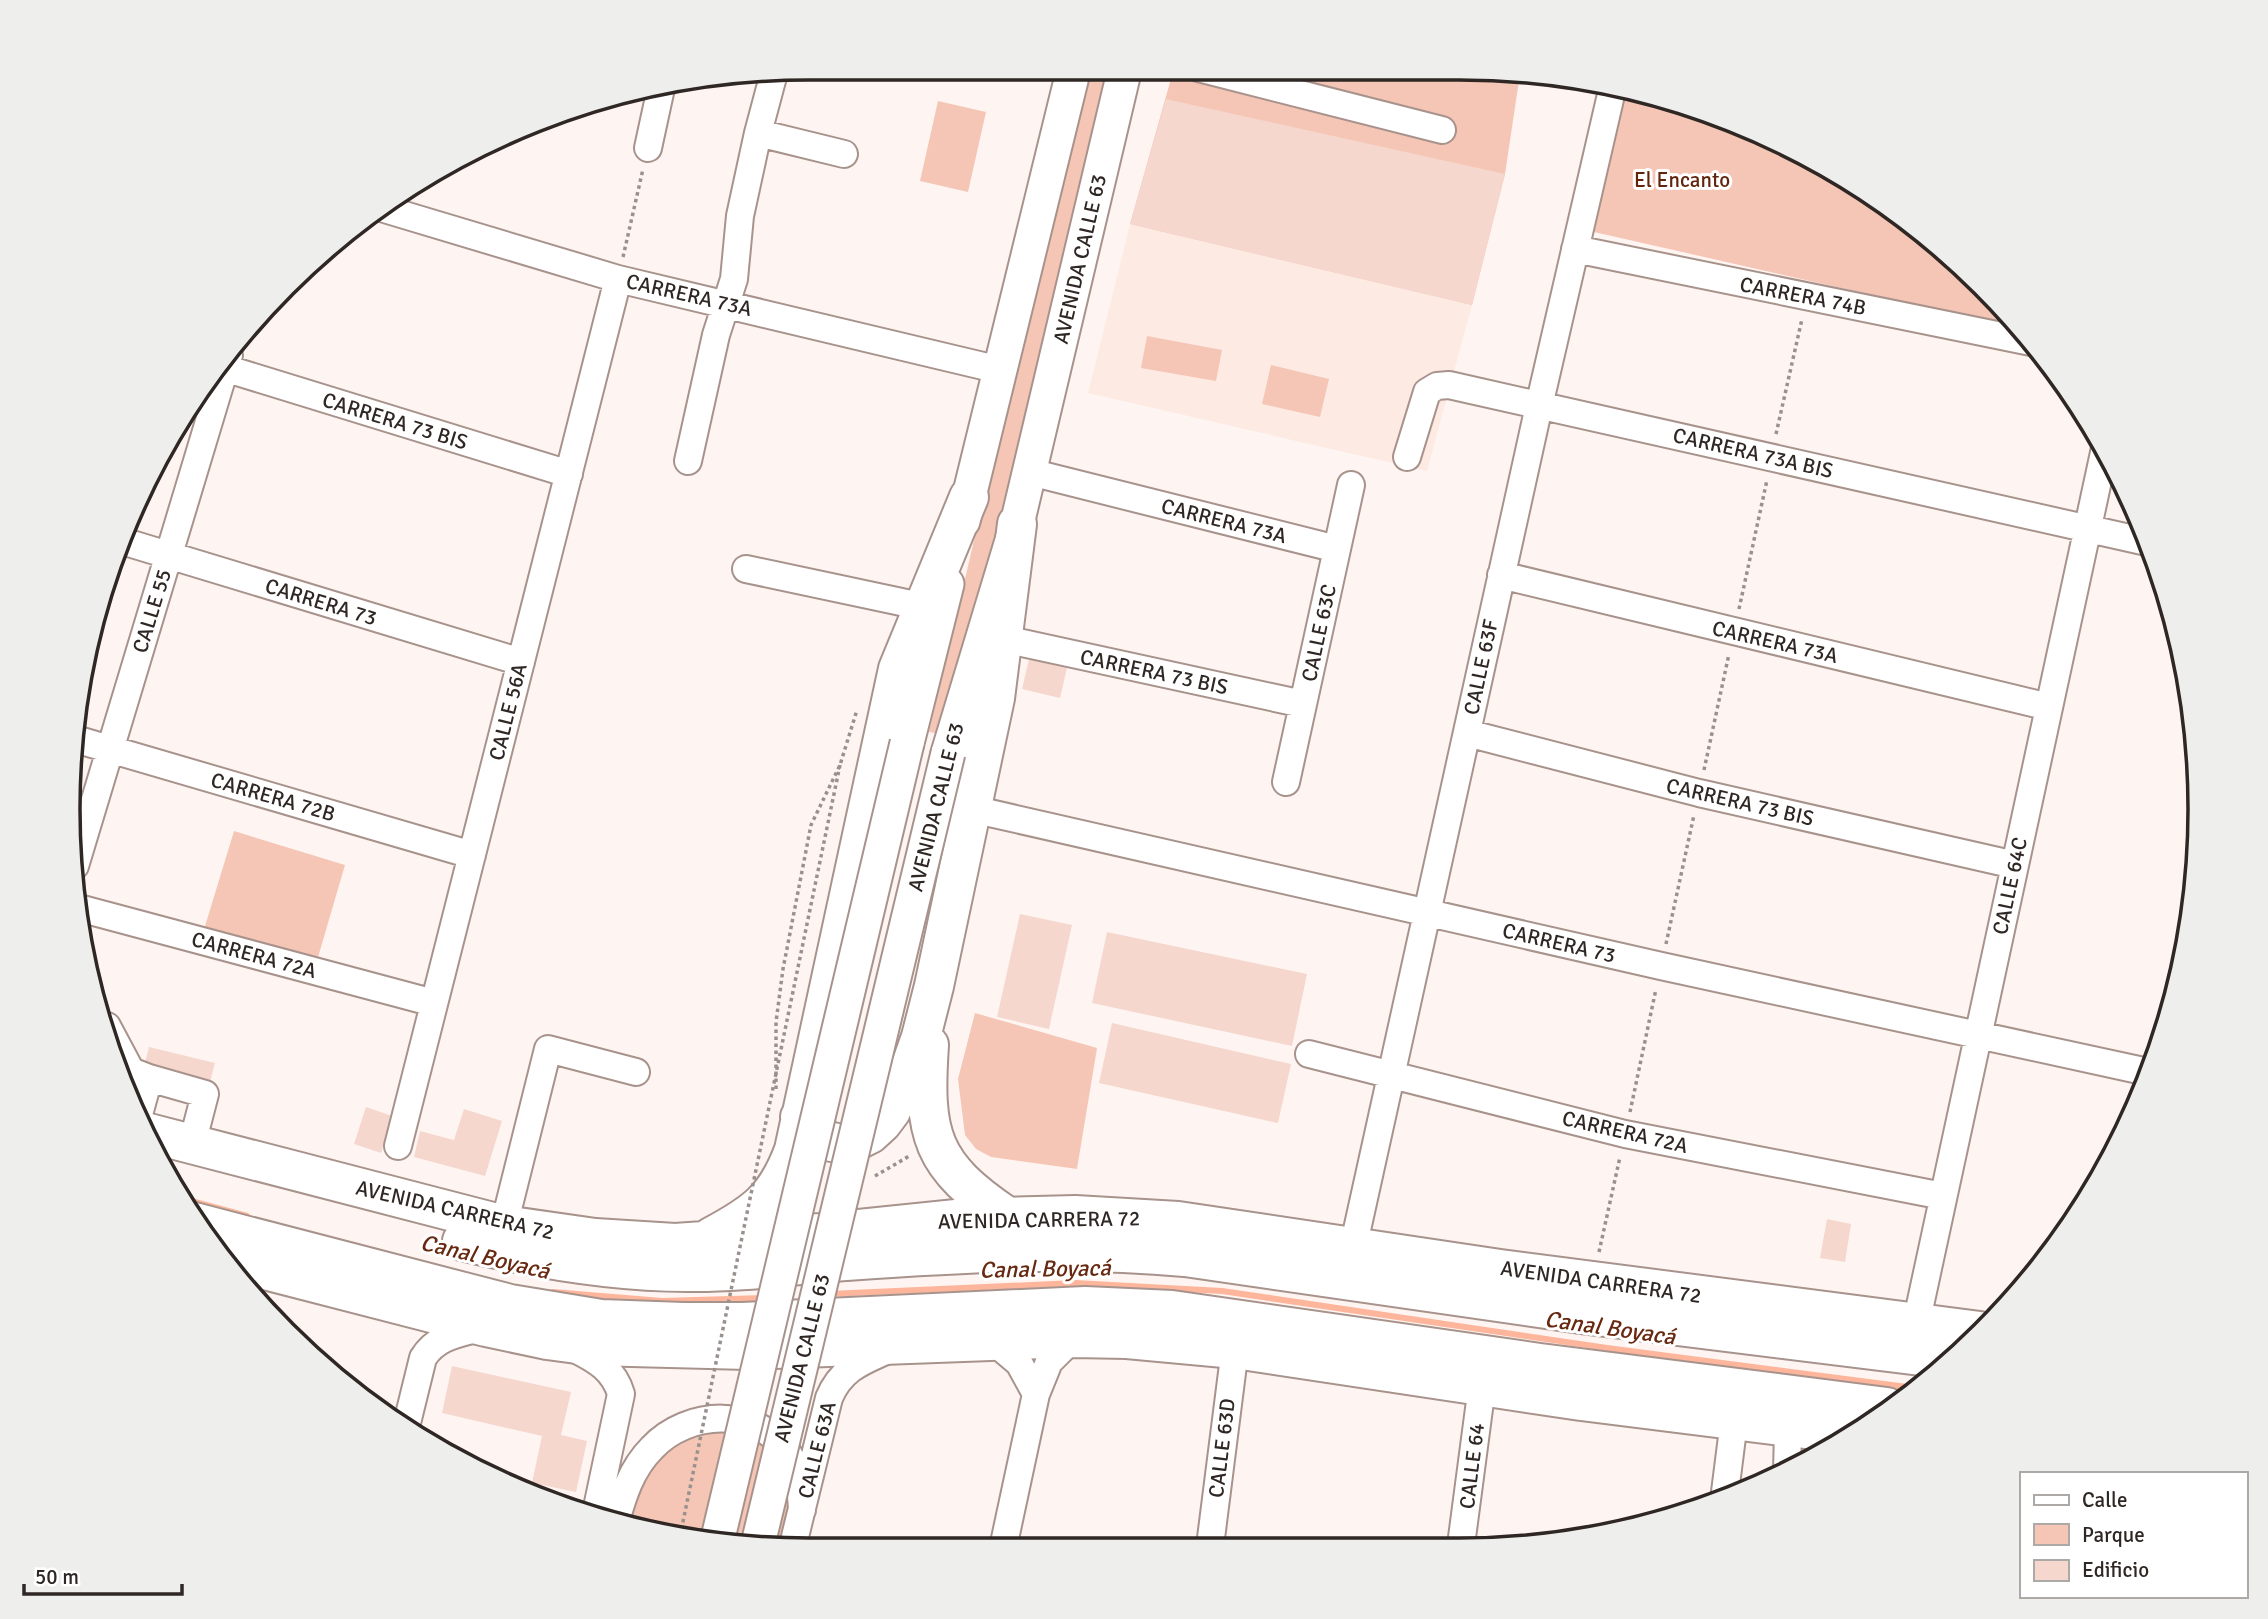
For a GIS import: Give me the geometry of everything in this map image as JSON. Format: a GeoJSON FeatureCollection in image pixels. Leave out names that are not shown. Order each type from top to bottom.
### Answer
{"type":"FeatureCollection","features":[{"type":"Feature","properties":{"kind":"highway"},"geometry":{"type":"LineString","coordinates":[[702,1242],[739,1222],[762,1205],[774,1191],[791,1157],[898,669],[932,609],[969,497]]}},
{"type":"Feature","properties":{"kind":"highway"},"geometry":{"type":"LineString","coordinates":[[800,1116],[827,1141],[842,1144],[870,1134],[891,1111],[910,1068],[934,986],[995,698],[1017,524]]}},
{"type":"Feature","properties":{"kind":"highway"},"geometry":{"type":"LineString","coordinates":[[934,986],[926,1089],[933,1140],[957,1177],[976,1196],[1007,1217]]}},
{"type":"Feature","properties":{"kind":"highway","name":"AVENIDA CARRERA 72"},"geometry":{"type":"LineString","coordinates":[[160,1139],[248,1172],[514,1254],[600,1267],[688,1272],[883,1258],[1022,1252],[1137,1253],[1185,1257],[1581,1314],[1939,1358]]}},
{"type":"Feature","properties":{"kind":"highway","name":"AVENIDA CARRERA 72"},"geometry":{"type":"LineString","coordinates":[[248,1172],[504,1225],[595,1238],[658,1243],[820,1233],[966,1218],[1075,1215],[1178,1221],[1500,1269],[1969,1330]]}},
{"type":"Feature","properties":{"kind":"highway"},"geometry":{"type":"LineString","coordinates":[[212,1227],[510,1304],[601,1319],[675,1322],[876,1317],[1085,1306],[1172,1310],[1540,1363],[1878,1406]]}},
{"type":"Feature","properties":{"kind":"highway"},"geometry":{"type":"LineString","coordinates":[[240,1264],[486,1327],[561,1341],[621,1348],[719,1350],[900,1346],[1073,1338],[1127,1339],[1235,1349],[1482,1387],[1836,1433]]}},
{"type":"Feature","properties":{"kind":"highway"},"geometry":{"type":"LineString","coordinates":[[1500,1269],[1581,1314]]}},
{"type":"Feature","properties":{"kind":"highway"},"geometry":{"type":"LineString","coordinates":[[1725,1332],[1787,1307]]}},
{"type":"Feature","properties":{"kind":"highway"},"geometry":{"type":"LineString","coordinates":[[621,1348],[675,1322]]}},
{"type":"Feature","properties":{"kind":"highway"},"geometry":{"type":"LineString","coordinates":[[675,1322],[719,1350]]}},
{"type":"Feature","properties":{"kind":"main road"},"geometry":{"type":"LineString","coordinates":[[969,497],[1071,80]]}},
{"type":"Feature","properties":{"kind":"main road","name":"AVENIDA CALLE 63"},"geometry":{"type":"LineString","coordinates":[[760,1537],[948,753],[1017,524],[1122,80]]}},
{"type":"Feature","properties":{"kind":"main road","name":"AVENIDA CALLE 63"},"geometry":{"type":"LineString","coordinates":[[719,1533],[907,743],[932,609]]}},
{"type":"Feature","properties":{"kind":"street"},"geometry":{"type":"LineString","coordinates":[[1245,80],[1442,130]]}},
{"type":"Feature","properties":{"kind":"street"},"geometry":{"type":"LineString","coordinates":[[688,461],[716,335],[734,279],[740,216],[772,82]]}},
{"type":"Feature","properties":{"kind":"street"},"geometry":{"type":"LineString","coordinates":[[648,148],[657,97]]}},
{"type":"Feature","properties":{"kind":"street","name":"CALLE 63F"},"geometry":{"type":"LineString","coordinates":[[1353,1248],[1539,405],[1610,97]]}},
{"type":"Feature","properties":{"kind":"street"},"geometry":{"type":"LineString","coordinates":[[758,133],[844,154]]}},
{"type":"Feature","properties":{"kind":"street","name":"CARRERA 73A"},"geometry":{"type":"LineString","coordinates":[[393,211],[621,269],[727,305],[1000,370]]}},
{"type":"Feature","properties":{"kind":"street","name":"CARRERA 74B"},"geometry":{"type":"LineString","coordinates":[[1576,249],[2015,339]]}},
{"type":"Feature","properties":{"kind":"street","name":"CALLE 56A"},"geometry":{"type":"LineString","coordinates":[[398,1146],[621,269]]}},
{"type":"Feature","properties":{"kind":"street","name":"CARRERA 73 BIS"},"geometry":{"type":"LineString","coordinates":[[232,365],[569,474]]}},
{"type":"Feature","properties":{"kind":"street","name":"CALLE 55"},"geometry":{"type":"LineString","coordinates":[[81,844],[220,381]]}},
{"type":"Feature","properties":{"kind":"street","name":"CARRERA 73A BIS"},"geometry":{"type":"LineString","coordinates":[[1407,457],[1427,392],[1437,386],[1449,385],[2135,539]]}},
{"type":"Feature","properties":{"kind":"street","name":"CALLE 64C"},"geometry":{"type":"LineString","coordinates":[[1916,1324],[2101,466]]}},
{"type":"Feature","properties":{"kind":"street","name":"CARRERA 73A"},"geometry":{"type":"LineString","coordinates":[[1030,472],[1337,549]]}},
{"type":"Feature","properties":{"kind":"street","name":"CALLE 63C"},"geometry":{"type":"LineString","coordinates":[[1286,782],[1351,485]]}},
{"type":"Feature","properties":{"kind":"street","name":"CARRERA 73"},"geometry":{"type":"LineString","coordinates":[[131,544],[521,662]]}},
{"type":"Feature","properties":{"kind":"street"},"geometry":{"type":"LineString","coordinates":[[746,569],[932,609]]}},
{"type":"Feature","properties":{"kind":"street","name":"CARRERA 73A"},"geometry":{"type":"LineString","coordinates":[[1501,575],[2049,707]]}},
{"type":"Feature","properties":{"kind":"street","name":"CARRERA 73 BIS"},"geometry":{"type":"LineString","coordinates":[[1004,639],[1303,705]]}},
{"type":"Feature","properties":{"kind":"street","name":"CARRERA 73 BIS"},"geometry":{"type":"LineString","coordinates":[[1467,733],[1699,793],[2015,865]]}},
{"type":"Feature","properties":{"kind":"street","name":"CARRERA 72B"},"geometry":{"type":"LineString","coordinates":[[84,742],[471,855]]}},
{"type":"Feature","properties":{"kind":"street","name":"CARRERA 73"},"geometry":{"type":"LineString","coordinates":[[972,809],[2139,1070]]}},
{"type":"Feature","properties":{"kind":"street","name":"CARRERA 72A"},"geometry":{"type":"LineString","coordinates":[[88,910],[434,1003]]}},
{"type":"Feature","properties":{"kind":"street"},"geometry":{"type":"LineString","coordinates":[[504,1225],[548,1049],[636,1072]]}},
{"type":"Feature","properties":{"kind":"street","name":"CARRERA 72A"},"geometry":{"type":"LineString","coordinates":[[1309,1054],[1625,1134],[1943,1196]]}},
{"type":"Feature","properties":{"kind":"street"},"geometry":{"type":"LineString","coordinates":[[125,1060],[131,1071],[205,1094],[159,1139]]}},
{"type":"Feature","properties":{"kind":"street"},"geometry":{"type":"LineString","coordinates":[[149,1078],[159,1137]]}},
{"type":"Feature","properties":{"kind":"street"},"geometry":{"type":"LineString","coordinates":[[408,1419],[427,1352],[448,1336],[486,1327]]}},
{"type":"Feature","properties":{"kind":"street"},"geometry":{"type":"LineString","coordinates":[[1005,1538],[1036,1394],[1049,1362],[1073,1338]]}},
{"type":"Feature","properties":{"kind":"street"},"geometry":{"type":"LineString","coordinates":[[561,1341],[596,1359],[609,1370],[621,1394],[597,1507]]}},
{"type":"Feature","properties":{"kind":"street"},"geometry":{"type":"LineString","coordinates":[[993,1341],[1019,1363],[1036,1394]]}},
{"type":"Feature","properties":{"kind":"street","name":"CALLE 63A"},"geometry":{"type":"LineString","coordinates":[[795,1538],[829,1398],[836,1382],[854,1366],[900,1346]]}},
{"type":"Feature","properties":{"kind":"street","name":"CALLE 63D"},"geometry":{"type":"LineString","coordinates":[[1211,1538],[1235,1349]]}},
{"type":"Feature","properties":{"kind":"street","name":"CALLE 64"},"geometry":{"type":"LineString","coordinates":[[1462,1538],[1482,1387]]}},
{"type":"Feature","properties":{"kind":"street"},"geometry":{"type":"LineString","coordinates":[[618,1513],[637,1466],[652,1447],[685,1424],[705,1419],[741,1421],[776,1437],[796,1470],[802,1510]]}},
{"type":"Feature","properties":{"kind":"street"},"geometry":{"type":"LineString","coordinates":[[1726,1487],[1734,1421]]}},
{"type":"Feature","properties":{"kind":"street"},"geometry":{"type":"LineString","coordinates":[[1787,1460],[1788,1428]]}},
{"type":"Feature","properties":{"kind":"path"},"geometry":{"type":"LineString","coordinates":[[621,269],[648,148]]}},
{"type":"Feature","properties":{"kind":"path"},"geometry":{"type":"LineString","coordinates":[[682,1527],[840,765]]}},
{"type":"Feature","properties":{"kind":"path"},"geometry":{"type":"LineString","coordinates":[[743,1187],[761,1172]]}},
{"type":"Feature","properties":{"kind":"shaded area"},"geometry":{"type":"Polygon","coordinates":[[[1130,224],[1472,305],[1427,471],[1088,393],[1130,224]]]}},
{"type":"Feature","properties":{"kind":"green space"},"geometry":{"type":"Polygon","coordinates":[[[1082,80],[1108,80],[1029,413],[993,551],[935,733],[929,732],[1082,80]]]}},
{"type":"Feature","properties":{"kind":"green space"},"geometry":{"type":"Polygon","coordinates":[[[1171,80],[1458,80],[1519,83],[1505,174],[1472,305],[1130,224],[1171,80]]]}},
{"type":"Feature","properties":{"kind":"green space","name":"El Encanto"},"geometry":{"type":"Polygon","coordinates":[[[1624,100],[1647,105],[1737,136],[1823,178],[1864,203],[1939,261],[2003,325],[1594,232],[1624,100]]]}},
{"type":"Feature","properties":{"kind":"green space"},"geometry":{"type":"Polygon","coordinates":[[[938,101],[986,112],[968,192],[920,181],[938,101]]]}},
{"type":"Feature","properties":{"kind":"green space"},"geometry":{"type":"Polygon","coordinates":[[[1147,336],[1222,350],[1216,381],[1141,368],[1147,336]]]}},
{"type":"Feature","properties":{"kind":"green space"},"geometry":{"type":"Polygon","coordinates":[[[1271,365],[1329,379],[1320,417],[1262,404],[1271,365]]]}},
{"type":"Feature","properties":{"kind":"green space"},"geometry":{"type":"Polygon","coordinates":[[[234,831],[345,865],[314,971],[202,936],[234,831]]]}},
{"type":"Feature","properties":{"kind":"green space"},"geometry":{"type":"Polygon","coordinates":[[[975,1013],[1097,1048],[1077,1169],[991,1157],[976,1149],[965,1135],[958,1079],[975,1013]]]}},
{"type":"Feature","properties":{"kind":"green space"},"geometry":{"type":"Polygon","coordinates":[[[725,1428],[757,1437],[776,1453],[792,1499],[782,1537],[714,1532],[627,1515],[649,1464],[690,1433],[725,1428]]]}},
{"type":"Feature","properties":{"kind":"building"},"geometry":{"type":"Polygon","coordinates":[[[1166,99],[1505,174],[1472,305],[1130,224],[1166,99]]]}},
{"type":"Feature","properties":{"kind":"building"},"geometry":{"type":"Polygon","coordinates":[[[1029,659],[1067,668],[1060,698],[1022,689],[1029,659]]]}},
{"type":"Feature","properties":{"kind":"building"},"geometry":{"type":"Polygon","coordinates":[[[1020,914],[1072,925],[1049,1029],[997,1017],[1020,914]]]}},
{"type":"Feature","properties":{"kind":"building"},"geometry":{"type":"Polygon","coordinates":[[[1107,932],[1307,974],[1292,1046],[1092,1003],[1107,932]]]}},
{"type":"Feature","properties":{"kind":"building"},"geometry":{"type":"Polygon","coordinates":[[[1112,1023],[1291,1064],[1278,1123],[1099,1083],[1112,1023]]]}},
{"type":"Feature","properties":{"kind":"building"},"geometry":{"type":"Polygon","coordinates":[[[149,1047],[215,1063],[209,1086],[143,1070],[149,1047]]]}},
{"type":"Feature","properties":{"kind":"building"},"geometry":{"type":"Polygon","coordinates":[[[366,1107],[392,1116],[381,1153],[354,1144],[366,1107]]]}},
{"type":"Feature","properties":{"kind":"building"},"geometry":{"type":"Polygon","coordinates":[[[464,1109],[502,1121],[485,1176],[414,1157],[420,1131],[454,1140],[464,1109]]]}},
{"type":"Feature","properties":{"kind":"building"},"geometry":{"type":"Polygon","coordinates":[[[1827,1219],[1851,1224],[1845,1262],[1820,1258],[1827,1219]]]}},
{"type":"Feature","properties":{"kind":"building"},"geometry":{"type":"Polygon","coordinates":[[[452,1366],[571,1392],[561,1435],[587,1441],[576,1492],[532,1483],[542,1436],[442,1413],[452,1366]]]}},
{"type":"Feature","properties":{"kind":"waterway","name":"Canal Boyacá"},"geometry":{"type":"LineString","coordinates":[[195,1202],[247,1216]]}},
{"type":"Feature","properties":{"kind":"waterway","name":"Canal Boyacá"},"geometry":{"type":"LineString","coordinates":[[829,1294],[1075,1283],[1222,1291],[1607,1348],[1904,1387]]}},
{"type":"Feature","properties":{"kind":"waterway","name":"Canal Boyacá"},"geometry":{"type":"LineString","coordinates":[[553,1292],[662,1301],[766,1298]]}}]}
